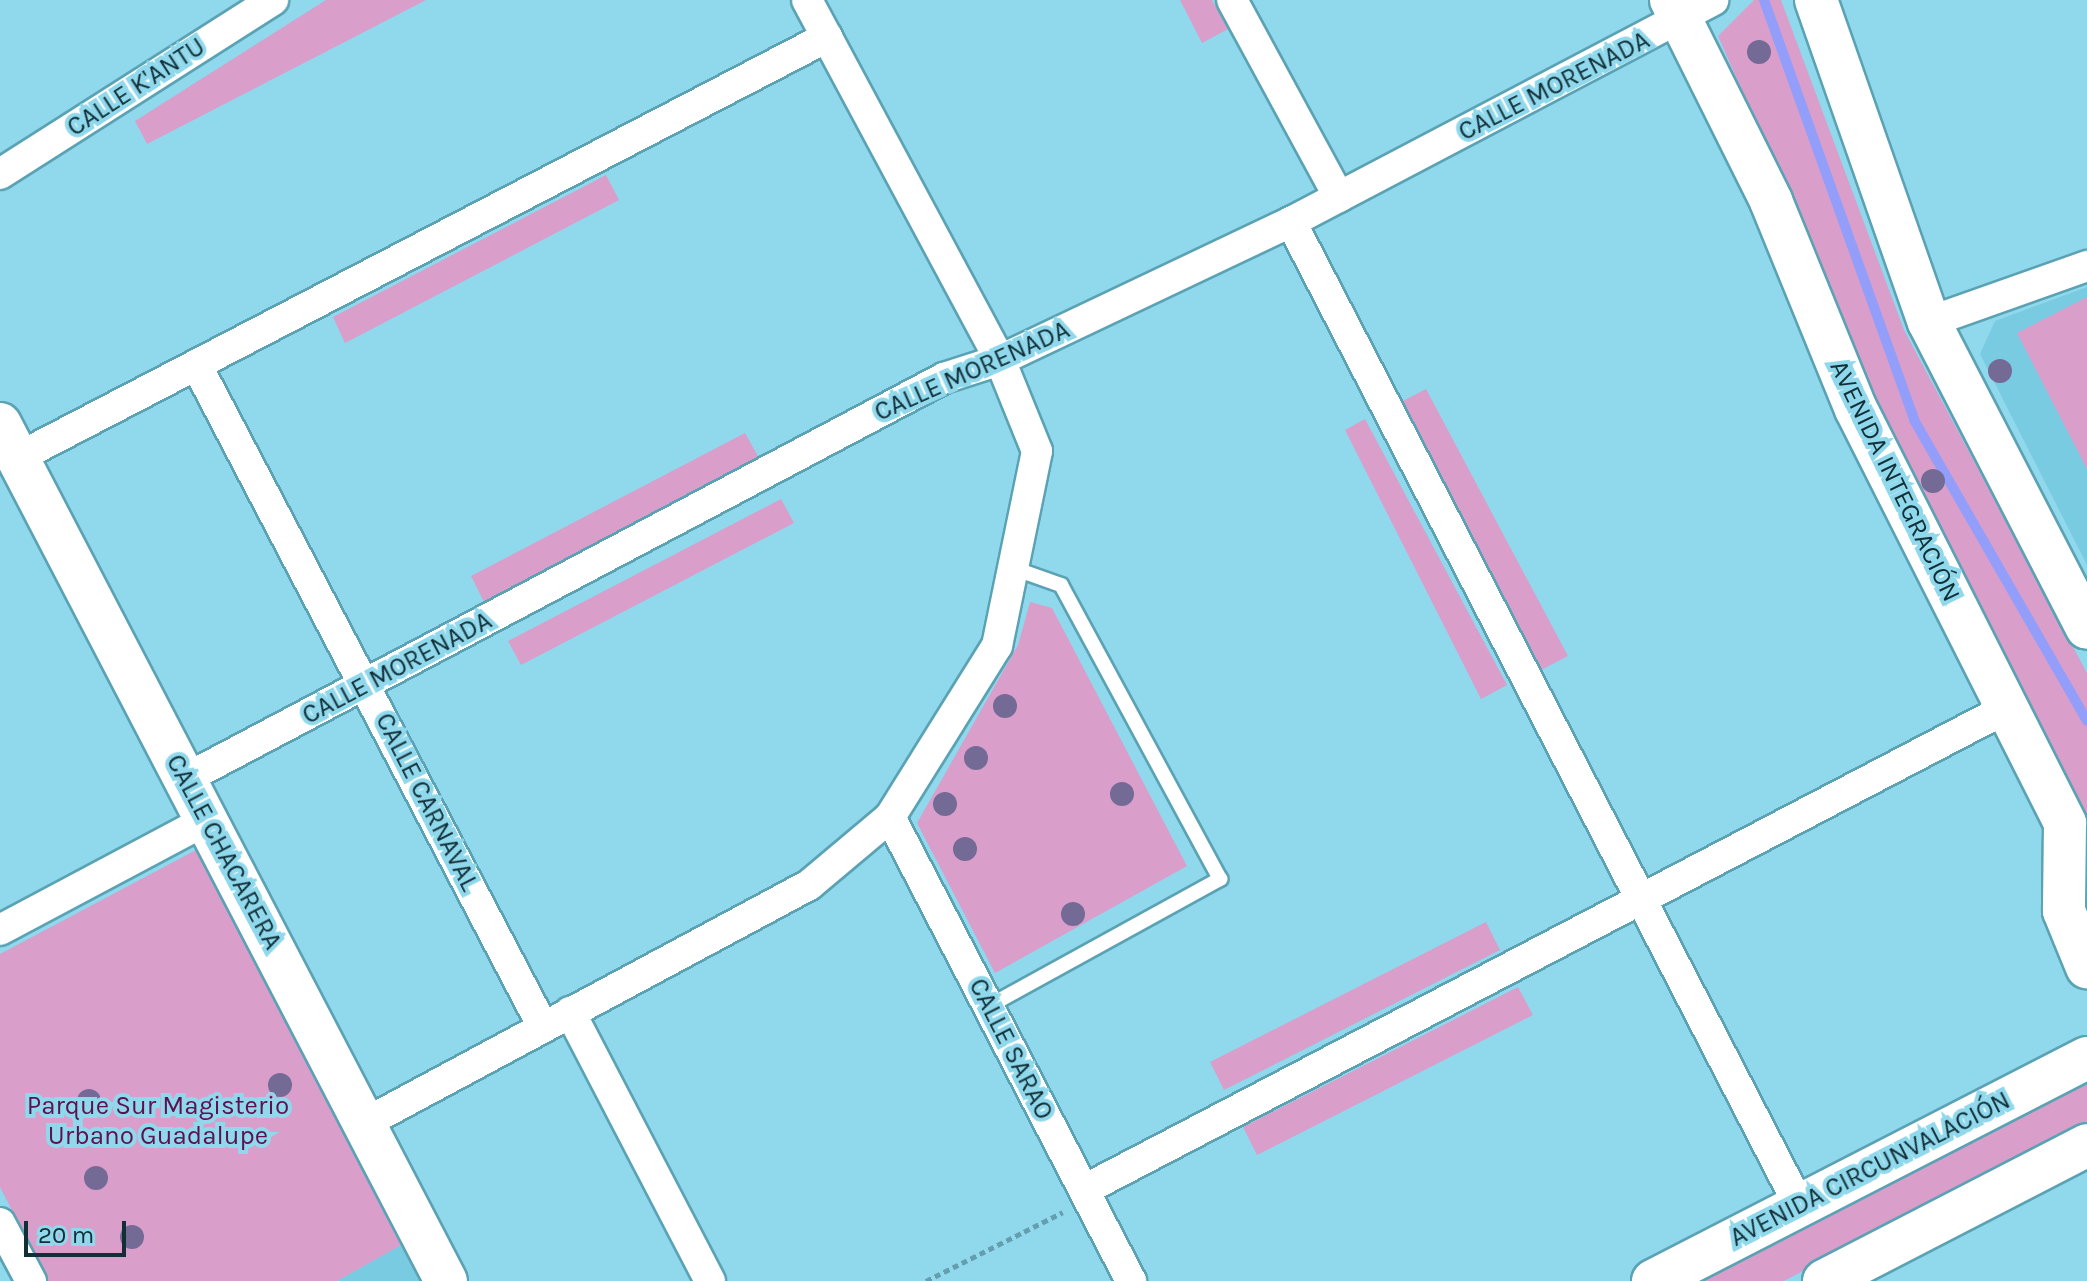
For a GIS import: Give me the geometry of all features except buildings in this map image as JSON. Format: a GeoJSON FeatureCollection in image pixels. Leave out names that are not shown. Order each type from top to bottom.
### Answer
{"type":"FeatureCollection","features":[{"type":"Feature","properties":{"kind":"street"},"geometry":{"type":"LineString","coordinates":[[367,1122],[809,885],[890,817],[997,646],[1037,451],[1000,360],[807,0]]}},
{"type":"Feature","properties":{"kind":"street"},"geometry":{"type":"LineString","coordinates":[[1232,0],[1339,197]]}},
{"type":"Feature","properties":{"kind":"street"},"geometry":{"type":"LineString","coordinates":[[1816,0],[1929,322],[2087,628]]}},
{"type":"Feature","properties":{"kind":"street","name":"CALLE K'ANTU"},"geometry":{"type":"LineString","coordinates":[[0,174],[269,1]]}},
{"type":"Feature","properties":{"kind":"street","name":"CALLE MORENADA"},"geometry":{"type":"LineString","coordinates":[[185,779],[944,378],[1000,360],[1291,222],[1688,7]]}},
{"type":"Feature","properties":{"kind":"street","name":"AVENIDA INTEGRACIÓN"},"geometry":{"type":"LineString","coordinates":[[1688,7],[1856,409],[2065,823],[2064,911],[2087,967]]}},
{"type":"Feature","properties":{"kind":"street"},"geometry":{"type":"LineString","coordinates":[[8,441],[197,366],[827,37]]}},
{"type":"Feature","properties":{"kind":"street"},"geometry":{"type":"LineString","coordinates":[[1291,222],[1799,1205]]}},
{"type":"Feature","properties":{"kind":"street"},"geometry":{"type":"LineString","coordinates":[[1929,322],[2087,266]]}},
{"type":"Feature","properties":{"kind":"street","name":"CALLE CARNAVAL"},"geometry":{"type":"LineString","coordinates":[[197,366],[543,1027]]}},
{"type":"Feature","properties":{"kind":"street","name":"CALLE CHACARERA"},"geometry":{"type":"LineString","coordinates":[[8,441],[367,1122],[446,1281]]}},
{"type":"Feature","properties":{"kind":"street"},"geometry":{"type":"LineString","coordinates":[[1087,1195],[1641,899],[2007,708]]}},
{"type":"Feature","properties":{"kind":"street","name":"CALLE SARAO"},"geometry":{"type":"LineString","coordinates":[[890,817],[1131,1281]]}},
{"type":"Feature","properties":{"kind":"street"},"geometry":{"type":"LineString","coordinates":[[0,930],[207,820]]}},
{"type":"Feature","properties":{"kind":"street"},"geometry":{"type":"LineString","coordinates":[[570,1012],[710,1281]]}},
{"type":"Feature","properties":{"kind":"street","name":"AVENIDA CIRCUNVALACIÓN"},"geometry":{"type":"LineString","coordinates":[[1653,1281],[2087,1058]]}},
{"type":"Feature","properties":{"kind":"street"},"geometry":{"type":"LineString","coordinates":[[1824,1281],[2087,1145]]}},
{"type":"Feature","properties":{"kind":"street"},"geometry":{"type":"LineString","coordinates":[[0,1223],[31,1281]]}},
{"type":"Feature","properties":{"kind":"lane"},"geometry":{"type":"LineString","coordinates":[[989,1006],[1220,879],[1061,585],[1013,568]]}},
{"type":"Feature","properties":{"kind":"path"},"geometry":{"type":"LineString","coordinates":[[926,1281],[1087,1195]]}},
{"type":"Feature","properties":{"kind":"shaded area"},"geometry":{"type":"Polygon","coordinates":[[[2087,287],[2087,565],[1980,354],[1995,321],[2087,287]]]}},
{"type":"Feature","properties":{"kind":"shaded area"},"geometry":{"type":"Polygon","coordinates":[[[401,1245],[420,1281],[337,1281],[401,1245]]]}},
{"type":"Feature","properties":{"kind":"green space"},"geometry":{"type":"Polygon","coordinates":[[[326,0],[426,0],[147,144],[135,121],[326,0]]]}},
{"type":"Feature","properties":{"kind":"green space"},"geometry":{"type":"Polygon","coordinates":[[[1180,0],[1212,0],[1228,29],[1202,43],[1180,0]]]}},
{"type":"Feature","properties":{"kind":"green space"},"geometry":{"type":"Polygon","coordinates":[[[1754,0],[1781,0],[1904,330],[2087,673],[2087,815],[1888,424],[1718,36],[1754,0]]]}},
{"type":"Feature","properties":{"kind":"green space"},"geometry":{"type":"Polygon","coordinates":[[[606,175],[619,200],[345,343],[333,317],[606,175]]]}},
{"type":"Feature","properties":{"kind":"green space"},"geometry":{"type":"Polygon","coordinates":[[[2087,297],[2087,469],[2017,333],[2087,297]]]}},
{"type":"Feature","properties":{"kind":"green space"},"geometry":{"type":"Polygon","coordinates":[[[1426,389],[1568,656],[1541,670],[1399,403],[1426,389]]]}},
{"type":"Feature","properties":{"kind":"green space"},"geometry":{"type":"Polygon","coordinates":[[[1365,419],[1507,685],[1481,699],[1345,430],[1365,419]]]}},
{"type":"Feature","properties":{"kind":"green space"},"geometry":{"type":"Polygon","coordinates":[[[745,433],[759,458],[484,602],[471,576],[745,433]]]}},
{"type":"Feature","properties":{"kind":"green space"},"geometry":{"type":"Polygon","coordinates":[[[781,499],[794,523],[521,665],[508,641],[781,499]]]}},
{"type":"Feature","properties":{"kind":"green space"},"geometry":{"type":"Polygon","coordinates":[[[1030,602],[1052,608],[1187,866],[995,973],[917,823],[1018,645],[1030,602]]]}},
{"type":"Feature","properties":{"kind":"green space","name":"Parque Sur Magisterio Urbano Guadalupe"},"geometry":{"type":"Polygon","coordinates":[[[196,850],[401,1245],[337,1281],[48,1281],[0,1187],[0,954],[196,850]]]}},
{"type":"Feature","properties":{"kind":"green space"},"geometry":{"type":"Polygon","coordinates":[[[1486,922],[1500,950],[1224,1090],[1210,1062],[1486,922]]]}},
{"type":"Feature","properties":{"kind":"green space"},"geometry":{"type":"Polygon","coordinates":[[[1518,987],[1533,1015],[1257,1155],[1243,1127],[1518,987]]]}},
{"type":"Feature","properties":{"kind":"green space"},"geometry":{"type":"Polygon","coordinates":[[[2087,1082],[2087,1123],[1784,1281],[1699,1281],[2087,1082]]]}},
{"type":"Feature","properties":{"kind":"waterway"},"geometry":{"type":"LineString","coordinates":[[1764,0],[1914,420],[2087,721]]}}]}
